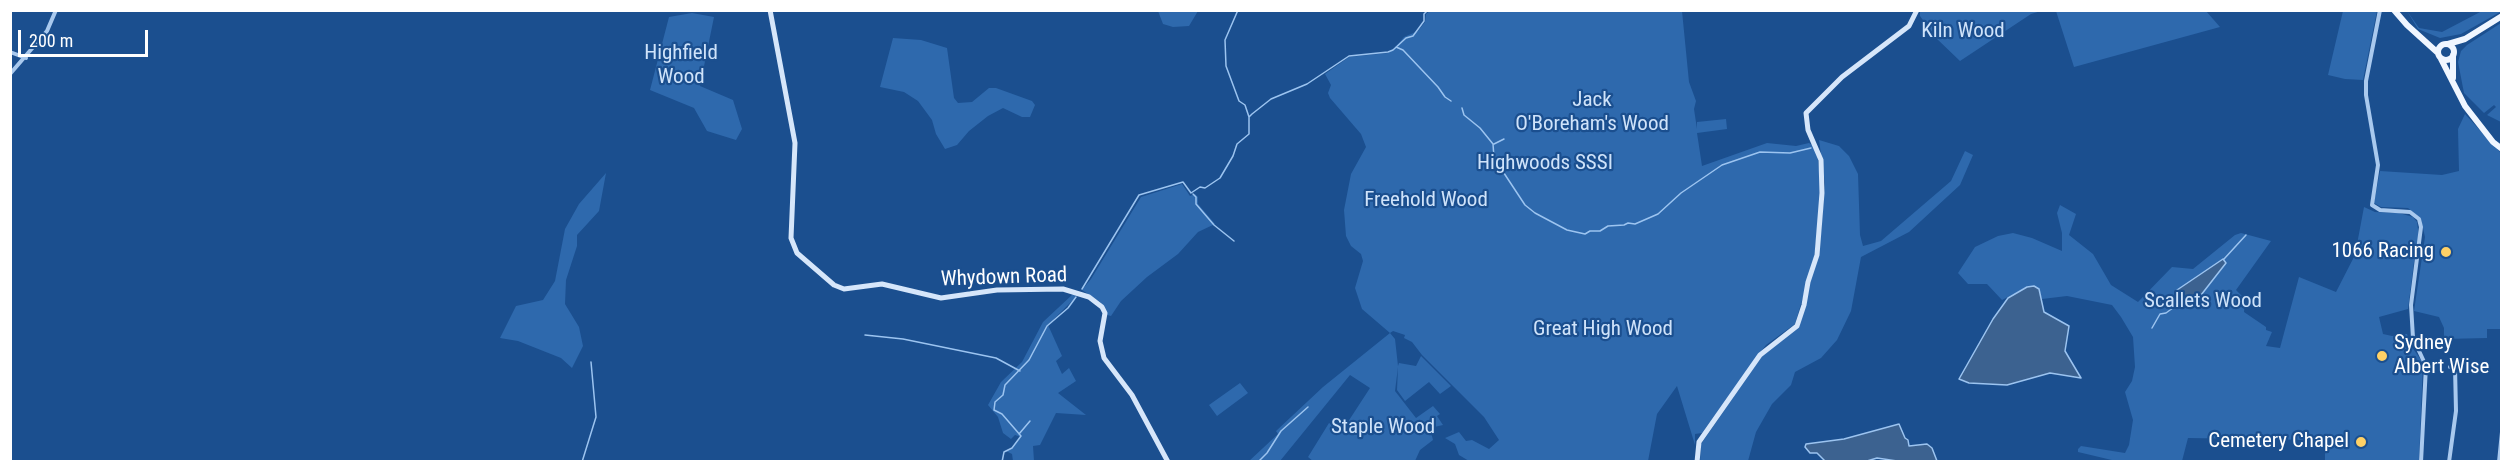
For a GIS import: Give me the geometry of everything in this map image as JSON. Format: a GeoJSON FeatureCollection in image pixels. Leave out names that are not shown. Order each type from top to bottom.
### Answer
{"type":"FeatureCollection","features":[{"type":"Feature","properties":{"kind":"main road"},"geometry":{"type":"LineString","coordinates":[[2394,10],[2407,26],[2439,56],[2465,106],[2493,142],[2502,149]]}},
{"type":"Feature","properties":{"kind":"main road"},"geometry":{"type":"LineString","coordinates":[[2439,56],[2439,47],[2465,39],[2502,16]]}},
{"type":"Feature","properties":{"kind":"main road"},"geometry":{"type":"LineString","coordinates":[[2439,56],[2448,60],[2465,39]]}},
{"type":"Feature","properties":{"kind":"main road"},"geometry":{"type":"LineString","coordinates":[[2423,40],[2445,44],[2453,48],[2453,81]]}},
{"type":"Feature","properties":{"kind":"street"},"geometry":{"type":"LineString","coordinates":[[10,74],[26,58],[46,31],[56,10]]}},
{"type":"Feature","properties":{"kind":"street","name":"Whydown Road"},"geometry":{"type":"LineString","coordinates":[[770,10],[795,143],[792,244],[797,253],[820,275],[844,289],[882,284],[940,298],[997,290],[1063,289],[1079,292],[1102,307],[1105,313],[1101,351],[1131,394],[1168,462]]}},
{"type":"Feature","properties":{"kind":"street"},"geometry":{"type":"LineString","coordinates":[[1697,462],[1699,442],[1760,355],[1797,326],[1804,305],[1808,282],[1817,255],[1822,193],[1821,160],[1808,130],[1806,113],[1842,78],[1909,26],[1917,10]]}},
{"type":"Feature","properties":{"kind":"street"},"geometry":{"type":"LineString","coordinates":[[2380,10],[2366,81],[2366,95],[2378,165],[2372,205],[2380,210],[2410,212],[2419,219],[2421,227],[2411,305],[2413,338],[2426,366],[2421,462]]}},
{"type":"Feature","properties":{"kind":"street"},"geometry":{"type":"LineString","coordinates":[[10,52],[26,58]]}},
{"type":"Feature","properties":{"kind":"street"},"geometry":{"type":"LineString","coordinates":[[2450,462],[2456,411],[2453,367],[2461,367]]}},
{"type":"Feature","properties":{"kind":"street"},"geometry":{"type":"LineString","coordinates":[[2499,462],[2502,432]]}},
{"type":"Feature","properties":{"kind":"green space","name":"Kiln Wood"},"geometry":{"type":"Polygon","coordinates":[[[1920,10],[2041,11],[2031,14],[1960,61],[1935,37],[1920,16],[1920,10]]]}},
{"type":"Feature","properties":{"kind":"green space"},"geometry":{"type":"Polygon","coordinates":[[[1158,11],[1198,11],[1189,26],[1173,27],[1163,24],[1158,11]]]}},
{"type":"Feature","properties":{"kind":"green space","name":"Highwoods SSSI"},"geometry":{"type":"Polygon","coordinates":[[[1430,11],[1682,11],[1689,82],[1696,101],[1694,109],[1697,129],[1697,122],[1726,119],[1727,129],[1697,133],[1702,166],[1767,143],[1796,146],[1809,143],[1814,146],[1818,159],[1821,192],[1814,260],[1795,324],[1766,345],[1702,433],[1695,434],[1695,445],[1677,386],[1657,414],[1648,461],[1469,461],[1459,455],[1455,444],[1445,438],[1459,432],[1466,441],[1472,440],[1489,449],[1499,440],[1484,417],[1412,342],[1404,338],[1405,335],[1393,331],[1390,333],[1362,309],[1355,288],[1363,261],[1361,254],[1351,246],[1346,236],[1344,210],[1351,174],[1366,147],[1361,134],[1330,98],[1328,93],[1331,85],[1325,74],[1349,57],[1388,53],[1393,50],[1404,37],[1418,31],[1425,22],[1426,14],[1430,11]]]}},
{"type":"Feature","properties":{"kind":"green space"},"geometry":{"type":"Polygon","coordinates":[[[2056,11],[2206,11],[2220,27],[2074,67],[2056,11]]]}},
{"type":"Feature","properties":{"kind":"green space"},"geometry":{"type":"Polygon","coordinates":[[[2343,11],[2377,11],[2363,80],[2328,75],[2343,11]]]}},
{"type":"Feature","properties":{"kind":"green space"},"geometry":{"type":"Polygon","coordinates":[[[2407,11],[2419,28],[2442,32],[2482,11],[2502,11],[2461,34],[2440,38],[2418,29],[2407,11]]]}},
{"type":"Feature","properties":{"kind":"green space","name":"Highfield Wood"},"geometry":{"type":"Polygon","coordinates":[[[692,13],[714,17],[700,86],[733,100],[742,129],[736,140],[707,131],[694,108],[650,90],[669,17],[692,13]]]}},
{"type":"Feature","properties":{"kind":"green space"},"geometry":{"type":"Polygon","coordinates":[[[2501,23],[2501,122],[2487,115],[2496,107],[2494,105],[2484,113],[2464,93],[2458,62],[2461,51],[2467,45],[2501,23]]]}},
{"type":"Feature","properties":{"kind":"green space"},"geometry":{"type":"Polygon","coordinates":[[[893,38],[921,40],[947,48],[954,98],[958,103],[972,102],[989,88],[996,88],[1032,101],[1035,105],[1030,117],[1022,117],[1003,108],[969,131],[957,145],[945,149],[936,134],[932,120],[918,101],[904,92],[880,87],[893,38]]]}},
{"type":"Feature","properties":{"kind":"green space"},"geometry":{"type":"Polygon","coordinates":[[[2465,114],[2501,153],[2501,329],[2487,329],[2487,338],[2444,339],[2444,328],[2439,317],[2414,311],[2425,237],[2421,219],[2408,208],[2381,207],[2374,203],[2380,171],[2442,175],[2459,171],[2458,129],[2465,114]]]}},
{"type":"Feature","properties":{"kind":"green space"},"geometry":{"type":"Polygon","coordinates":[[[1819,140],[1839,146],[1849,156],[1858,174],[1860,235],[1863,246],[1881,241],[1951,181],[1965,151],[1973,155],[1960,185],[1909,232],[1861,257],[1851,311],[1837,340],[1821,358],[1795,372],[1791,385],[1772,404],[1756,432],[1748,461],[1700,462],[1701,444],[1762,356],[1799,327],[1821,233],[1825,183],[1819,140]]]}},
{"type":"Feature","properties":{"kind":"green space"},"geometry":{"type":"Polygon","coordinates":[[[606,173],[599,211],[577,235],[577,246],[566,280],[565,304],[579,327],[583,346],[572,368],[561,358],[518,341],[500,338],[516,306],[543,300],[555,281],[565,229],[579,204],[606,173]]]}},
{"type":"Feature","properties":{"kind":"green space"},"geometry":{"type":"Polygon","coordinates":[[[1182,184],[1190,196],[1195,194],[1198,197],[1198,204],[1215,224],[1198,232],[1178,254],[1147,277],[1121,301],[1111,316],[1107,315],[1100,302],[1082,290],[1141,197],[1182,184]]]}},
{"type":"Feature","properties":{"kind":"green space","name":"Scallets Wood"},"geometry":{"type":"Polygon","coordinates":[[[2060,205],[2076,214],[2069,235],[2093,254],[2111,285],[2138,302],[2172,267],[2193,269],[2235,235],[2241,233],[2271,241],[2236,290],[2245,299],[2244,312],[2266,327],[2266,330],[2272,332],[2266,346],[2280,348],[2299,277],[2336,292],[2355,255],[2364,207],[2375,212],[2399,213],[2413,217],[2417,222],[2419,237],[2408,309],[2379,317],[2383,334],[2392,336],[2407,334],[2412,347],[2423,363],[2419,461],[2325,461],[2325,444],[2311,440],[2188,438],[2182,461],[2116,461],[2078,452],[2081,446],[2125,453],[2129,445],[2133,420],[2125,392],[2132,381],[2135,367],[2133,337],[2121,317],[2112,305],[2067,296],[2042,299],[2039,289],[2027,287],[2002,300],[1987,284],[1968,284],[1958,273],[1975,247],[1998,236],[2013,233],[2032,238],[2062,251],[2062,233],[2057,213],[2060,205]]]}},
{"type":"Feature","properties":{"kind":"green space"},"geometry":{"type":"Polygon","coordinates":[[[1073,294],[1076,295],[1073,300],[1048,325],[1062,356],[1056,361],[1062,374],[1069,368],[1076,381],[1058,393],[1086,415],[1056,413],[1040,445],[1033,446],[1034,461],[1013,461],[1012,454],[1006,451],[1012,448],[1021,437],[1015,435],[1011,439],[1003,433],[998,417],[988,405],[1001,382],[1022,362],[1043,322],[1073,294]]]}},
{"type":"Feature","properties":{"kind":"green space","name":"Staple Wood"},"geometry":{"type":"Polygon","coordinates":[[[1390,333],[1395,339],[1398,366],[1399,363],[1416,366],[1421,356],[1451,386],[1440,394],[1429,382],[1405,401],[1397,390],[1398,367],[1395,391],[1416,418],[1433,406],[1440,414],[1437,416],[1443,425],[1430,428],[1433,440],[1420,450],[1415,461],[1314,462],[1308,457],[1329,423],[1342,431],[1370,388],[1350,375],[1280,461],[1248,462],[1278,434],[1276,431],[1323,387],[1390,333]]]}},
{"type":"Feature","properties":{"kind":"green space"},"geometry":{"type":"Polygon","coordinates":[[[1240,383],[1248,393],[1217,416],[1209,405],[1240,383]]]}},
{"type":"Feature","properties":{"kind":"shaded area"},"geometry":{"type":"Polygon","coordinates":[[[2223,259],[2226,263],[2194,304],[2190,305],[2177,290],[2223,259]]]}},
{"type":"Feature","properties":{"kind":"shaded area"},"geometry":{"type":"Polygon","coordinates":[[[2034,286],[2039,289],[2044,312],[2069,326],[2065,351],[2081,378],[2050,373],[2007,385],[1969,383],[1959,379],[1993,319],[2008,298],[2027,287],[2034,286]]]}},
{"type":"Feature","properties":{"kind":"shaded area"},"geometry":{"type":"Polygon","coordinates":[[[1899,424],[1909,446],[1927,444],[1932,448],[1937,461],[1897,461],[1877,458],[1867,461],[1825,461],[1817,453],[1810,453],[1805,447],[1806,444],[1844,439],[1899,424]]]}},
{"type":"Feature","properties":{"kind":"waterway"},"geometry":{"type":"LineString","coordinates":[[1238,10],[1225,40],[1226,66],[1239,101],[1245,105],[1249,117]]}},
{"type":"Feature","properties":{"kind":"waterway"},"geometry":{"type":"LineString","coordinates":[[1082,289],[1139,195],[1183,182],[1191,193],[1200,187],[1205,188],[1220,178],[1237,144],[1249,134],[1249,117],[1252,114],[1271,99],[1307,84],[1349,56],[1393,50],[1406,38],[1413,36],[1424,21],[1424,14],[1428,10]]}},
{"type":"Feature","properties":{"kind":"waterway"},"geometry":{"type":"LineString","coordinates":[[1396,47],[1403,50],[1451,101]]}},
{"type":"Feature","properties":{"kind":"waterway"},"geometry":{"type":"LineString","coordinates":[[1462,108],[1464,115],[1480,128],[1493,144],[1494,158],[1525,205],[1567,230],[1585,234],[1590,231],[1600,231],[1608,226],[1635,224],[1658,214],[1681,193],[1722,165],[1760,152],[1790,153],[1811,148]]}},
{"type":"Feature","properties":{"kind":"waterway"},"geometry":{"type":"LineString","coordinates":[[1494,144],[1504,139]]}},
{"type":"Feature","properties":{"kind":"waterway"},"geometry":{"type":"LineString","coordinates":[[1193,194],[1196,197],[1196,204],[1214,225],[1234,241]]}},
{"type":"Feature","properties":{"kind":"waterway"},"geometry":{"type":"LineString","coordinates":[[2224,259],[2246,235]]}},
{"type":"Feature","properties":{"kind":"waterway"},"geometry":{"type":"LineString","coordinates":[[1002,462],[1004,452],[1012,448],[1021,436],[1002,414],[994,410],[995,402],[1003,395],[1005,385],[1029,360],[1047,326],[1068,308],[1076,297]]}},
{"type":"Feature","properties":{"kind":"waterway"},"geometry":{"type":"LineString","coordinates":[[2152,328],[2160,314],[2166,313],[2185,299]]}},
{"type":"Feature","properties":{"kind":"waterway"},"geometry":{"type":"LineString","coordinates":[[865,335],[903,339],[996,358],[1020,371]]}},
{"type":"Feature","properties":{"kind":"waterway"},"geometry":{"type":"LineString","coordinates":[[582,462],[596,417],[591,362]]}},
{"type":"Feature","properties":{"kind":"waterway"},"geometry":{"type":"LineString","coordinates":[[1258,462],[1267,453],[1281,431],[1308,407]]}},
{"type":"Feature","properties":{"kind":"waterway"},"geometry":{"type":"LineString","coordinates":[[1019,434],[1030,421]]}},
{"type":"Feature","properties":{"kind":"place","name":"1066 Racing"},"geometry":{"type":"Point","coordinates":[2446,252]}},
{"type":"Feature","properties":{"kind":"place","name":"Sydney Albert Wise"},"geometry":{"type":"Point","coordinates":[2382,356]}},
{"type":"Feature","properties":{"kind":"place","name":"Cemetery Chapel"},"geometry":{"type":"Point","coordinates":[2361,442]}},
{"type":"Feature","properties":{"kind":"park label","name":"Jack O'Boreham's Wood"},"geometry":{"type":"Point","coordinates":[1592,113]}},
{"type":"Feature","properties":{"kind":"park label","name":"Freehold Wood"},"geometry":{"type":"Point","coordinates":[1426,201]}},
{"type":"Feature","properties":{"kind":"park label","name":"Great High Wood"},"geometry":{"type":"Point","coordinates":[1603,330]}}]}
